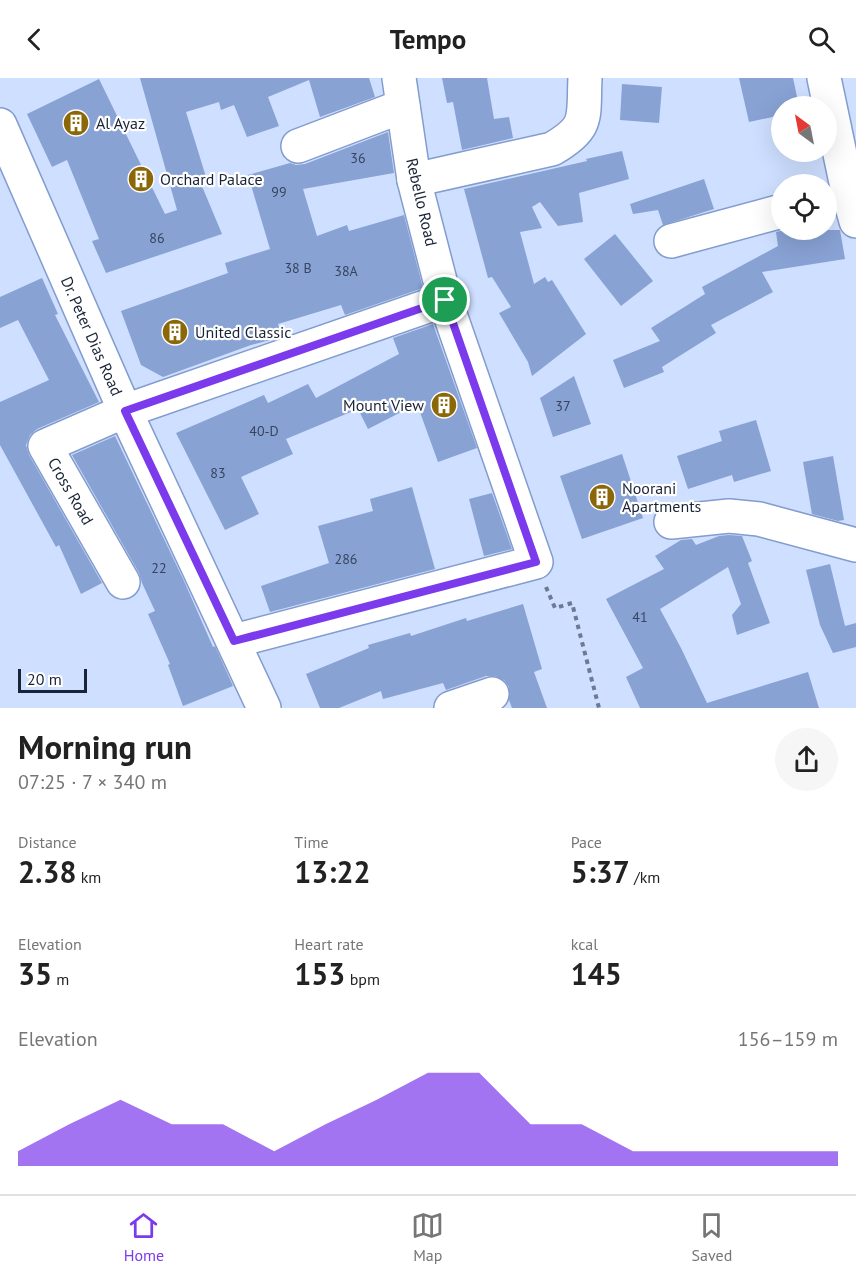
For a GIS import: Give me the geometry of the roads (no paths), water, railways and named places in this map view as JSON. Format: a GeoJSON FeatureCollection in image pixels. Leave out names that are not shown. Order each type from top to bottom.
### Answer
{"type":"FeatureCollection","features":[{"type":"Feature","properties":{"kind":"street"},"geometry":{"type":"LineString","coordinates":[[414,180],[552,149],[569,139],[583,123],[585,78]]}},
{"type":"Feature","properties":{"kind":"street"},"geometry":{"type":"LineString","coordinates":[[824,78],[843,204]]}},
{"type":"Feature","properties":{"kind":"street"},"geometry":{"type":"LineString","coordinates":[[298,146],[401,92]]}},
{"type":"Feature","properties":{"kind":"street","name":"Rebello Road"},"geometry":{"type":"LineString","coordinates":[[234,641],[536,562],[445,300],[414,180],[401,92]]}},
{"type":"Feature","properties":{"kind":"street","name":"Dr. Peter Dias Road"},"geometry":{"type":"LineString","coordinates":[[0,125],[125,411],[264,708]]}},
{"type":"Feature","properties":{"kind":"street"},"geometry":{"type":"LineString","coordinates":[[671,241],[771,214]]}},
{"type":"Feature","properties":{"kind":"street"},"geometry":{"type":"LineString","coordinates":[[125,411],[445,300]]}},
{"type":"Feature","properties":{"kind":"street","name":"Cross Road"},"geometry":{"type":"LineString","coordinates":[[123,582],[45,446],[125,411]]}},
{"type":"Feature","properties":{"kind":"street"},"geometry":{"type":"LineString","coordinates":[[671,522],[729,516],[759,519],[856,545]]}},
{"type":"Feature","properties":{"kind":"street"},"geometry":{"type":"LineString","coordinates":[[451,708],[492,694]]}},
{"type":"Feature","properties":{"kind":"place","name":"Al Ayaz"},"geometry":{"type":"Point","coordinates":[76,123]}},
{"type":"Feature","properties":{"kind":"place","name":"Orchard Palace"},"geometry":{"type":"Point","coordinates":[141,179]}},
{"type":"Feature","properties":{"kind":"place","name":"United Classic"},"geometry":{"type":"Point","coordinates":[175,332]}},
{"type":"Feature","properties":{"kind":"place","name":"Mount View"},"geometry":{"type":"Point","coordinates":[444,405]}},
{"type":"Feature","properties":{"kind":"place","name":"Noorani Apartments"},"geometry":{"type":"Point","coordinates":[602,497]}}]}
